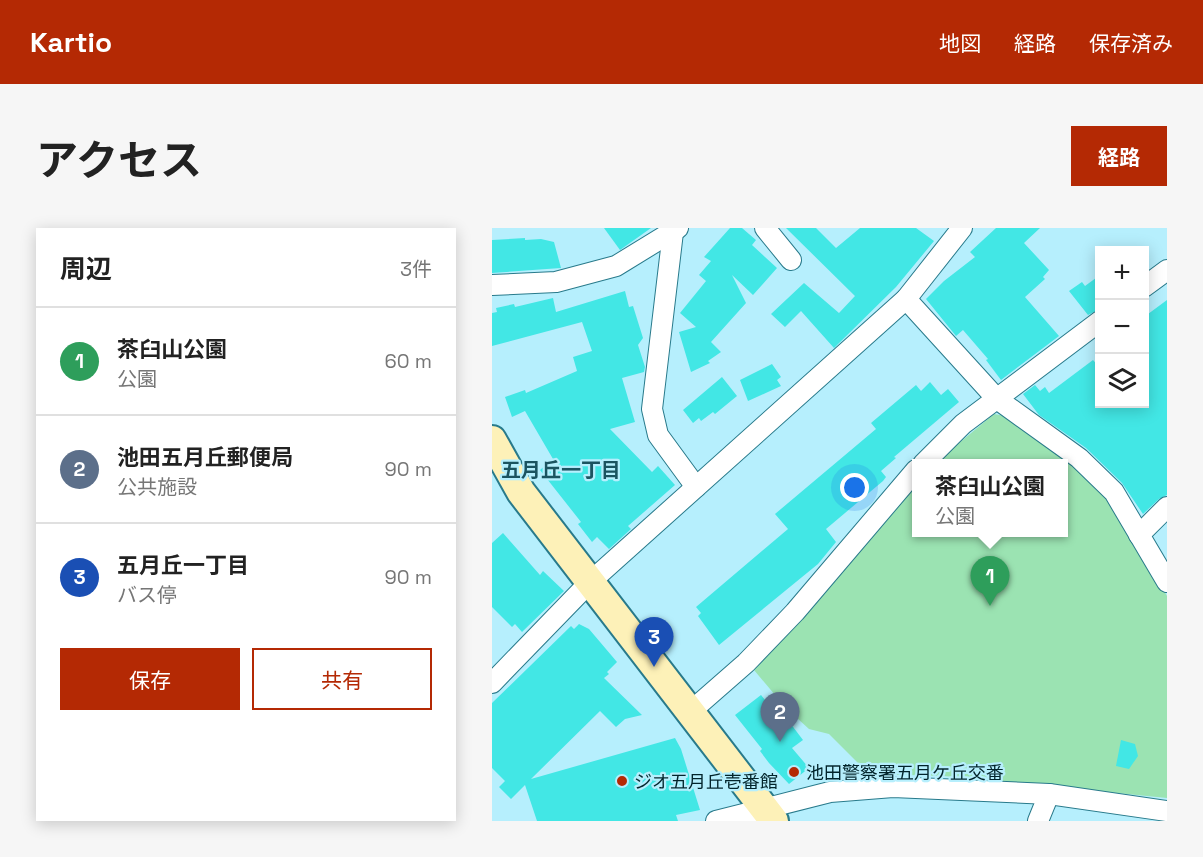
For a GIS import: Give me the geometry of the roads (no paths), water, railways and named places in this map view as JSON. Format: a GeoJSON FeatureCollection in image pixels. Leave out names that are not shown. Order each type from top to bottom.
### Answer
{"type":"FeatureCollection","features":[{"type":"Feature","properties":{"kind":"street"},"geometry":{"type":"LineString","coordinates":[[765,228],[791,260]]}},
{"type":"Feature","properties":{"kind":"street"},"geometry":{"type":"LineString","coordinates":[[492,683],[589,583],[906,299],[963,228]]}},
{"type":"Feature","properties":{"kind":"street"},"geometry":{"type":"LineString","coordinates":[[676,230],[652,409],[658,435],[696,487]]}},
{"type":"Feature","properties":{"kind":"street"},"geometry":{"type":"LineString","coordinates":[[492,285],[556,282],[616,266],[676,230]]}},
{"type":"Feature","properties":{"kind":"street"},"geometry":{"type":"LineString","coordinates":[[1149,283],[1167,270]]}},
{"type":"Feature","properties":{"kind":"street"},"geometry":{"type":"LineString","coordinates":[[906,299],[997,399],[1079,458],[1114,492],[1167,582]]}},
{"type":"Feature","properties":{"kind":"street"},"geometry":{"type":"LineString","coordinates":[[928,459],[963,424],[1095,325]]}},
{"type":"Feature","properties":{"kind":"street"},"geometry":{"type":"LineString","coordinates":[[492,440],[521,492],[769,814]]}},
{"type":"Feature","properties":{"kind":"street"},"geometry":{"type":"LineString","coordinates":[[690,712],[746,663],[795,612],[912,475]]}},
{"type":"Feature","properties":{"kind":"street"},"geometry":{"type":"LineString","coordinates":[[1139,535],[1167,507]]}},
{"type":"Feature","properties":{"kind":"street"},"geometry":{"type":"LineString","coordinates":[[716,821],[769,814],[830,792],[893,787],[1049,794],[1167,811]]}},
{"type":"Feature","properties":{"kind":"street"},"geometry":{"type":"LineString","coordinates":[[1038,821],[1049,794]]}},
{"type":"Feature","properties":{"kind":"place","name":"茶臼山公園"},"geometry":{"type":"Point","coordinates":[990,606]}},
{"type":"Feature","properties":{"kind":"place","name":"五月丘一丁目"},"geometry":{"type":"Point","coordinates":[654,667]}},
{"type":"Feature","properties":{"kind":"place","name":"池田五月丘郵便局"},"geometry":{"type":"Point","coordinates":[780,742]}},
{"type":"Feature","properties":{"kind":"place","name":"池田警察署五月ケ丘交番"},"geometry":{"type":"Point","coordinates":[794,772]}},
{"type":"Feature","properties":{"kind":"place","name":"ジオ五月丘壱番館"},"geometry":{"type":"Point","coordinates":[622,781]}},
{"type":"Feature","properties":{"kind":"district","name":"五月丘一丁目"},"geometry":{"type":"Point","coordinates":[561,470]}}]}
